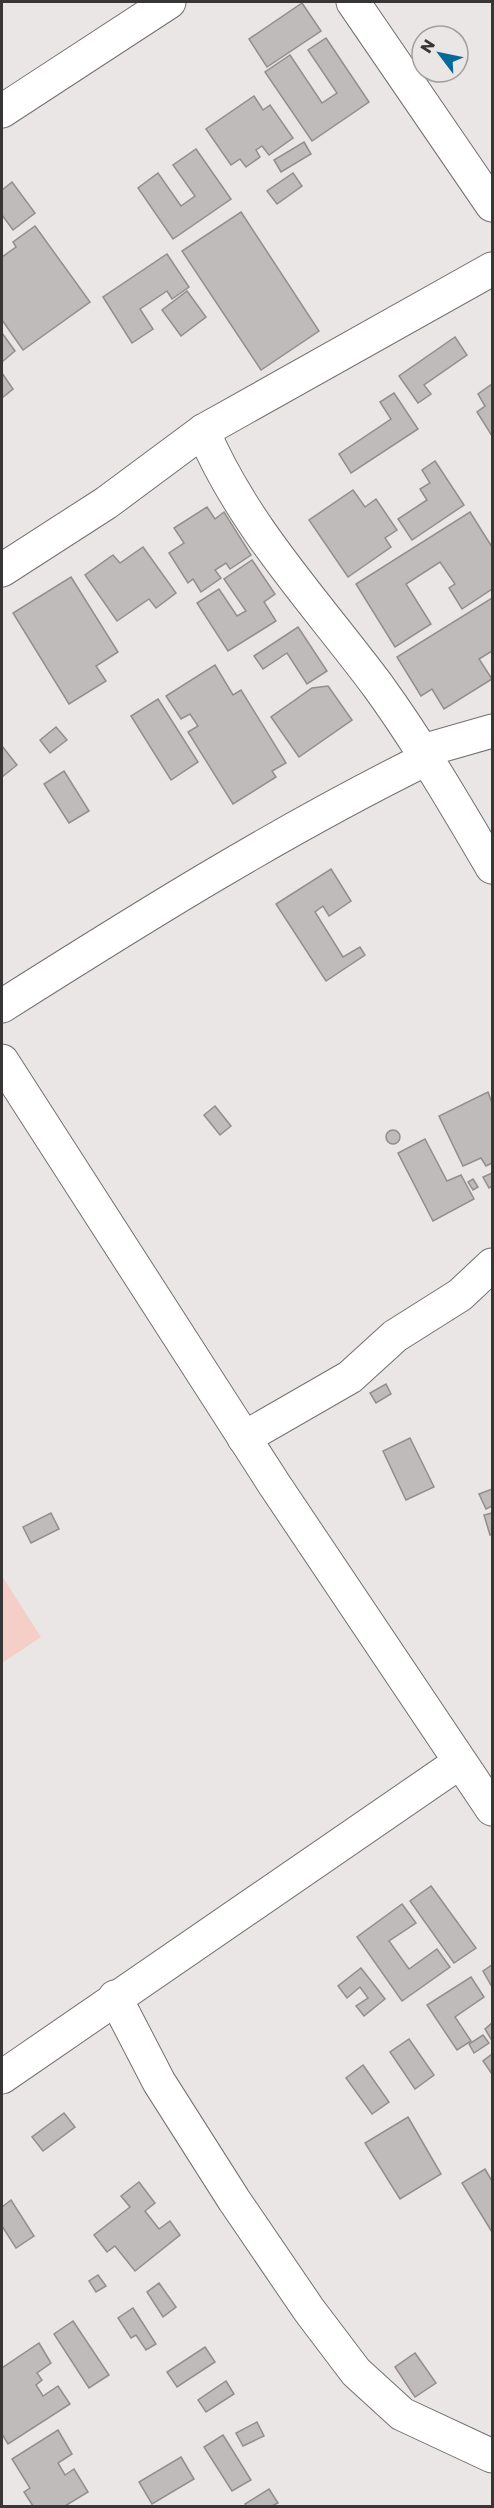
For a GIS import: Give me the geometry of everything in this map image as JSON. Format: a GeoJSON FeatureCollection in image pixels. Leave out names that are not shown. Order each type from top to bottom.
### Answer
{"type":"FeatureCollection","features":[{"type":"Feature","properties":{"kind":"street"},"geometry":{"type":"LineString","coordinates":[[2,111],[169,2]]}},
{"type":"Feature","properties":{"kind":"street"},"geometry":{"type":"LineString","coordinates":[[353,2],[492,205]]}},
{"type":"Feature","properties":{"kind":"street"},"geometry":{"type":"LineString","coordinates":[[2,570],[106,503],[203,431],[492,269]]}},
{"type":"Feature","properties":{"kind":"street"},"geometry":{"type":"LineString","coordinates":[[203,431],[219,468],[246,512],[380,688],[425,754],[492,867]]}},
{"type":"Feature","properties":{"kind":"street"},"geometry":{"type":"LineString","coordinates":[[2,1006],[170,899],[425,754],[492,731]]}},
{"type":"Feature","properties":{"kind":"street"},"geometry":{"type":"LineString","coordinates":[[2,1061],[244,1438],[492,1809]]}},
{"type":"Feature","properties":{"kind":"street"},"geometry":{"type":"LineString","coordinates":[[244,1438],[350,1377],[395,1336],[460,1295],[492,1264]]}},
{"type":"Feature","properties":{"kind":"street"},"geometry":{"type":"LineString","coordinates":[[2,2077],[115,1997],[268,1896],[460,1762]]}},
{"type":"Feature","properties":{"kind":"street"},"geometry":{"type":"LineString","coordinates":[[115,1997],[159,2082],[228,2190],[309,2310],[356,2372],[402,2414],[492,2456]]}},
{"type":"Feature","properties":{"kind":"shaded area"},"geometry":{"type":"Polygon","coordinates":[[[2,1576],[41,1637],[2,1663],[2,1576]]]}},
{"type":"Feature","properties":{"kind":"building"},"geometry":{"type":"Polygon","coordinates":[[[302,3],[321,31],[267,67],[249,39],[302,3]]]}},
{"type":"Feature","properties":{"kind":"building"},"geometry":{"type":"Polygon","coordinates":[[[326,38],[369,102],[312,141],[265,72],[290,55],[322,103],[337,93],[308,50],[326,38]]]}},
{"type":"Feature","properties":{"kind":"building"},"geometry":{"type":"Polygon","coordinates":[[[254,96],[263,110],[270,105],[293,138],[269,155],[262,146],[256,150],[260,157],[246,167],[240,159],[231,165],[206,129],[254,96]]]}},
{"type":"Feature","properties":{"kind":"building"},"geometry":{"type":"Polygon","coordinates":[[[304,142],[311,154],[281,172],[274,160],[304,142]]]}},
{"type":"Feature","properties":{"kind":"building"},"geometry":{"type":"Polygon","coordinates":[[[196,149],[231,199],[173,239],[138,188],[158,173],[181,206],[195,196],[173,165],[196,149]]]}},
{"type":"Feature","properties":{"kind":"building"},"geometry":{"type":"Polygon","coordinates":[[[293,173],[302,186],[277,204],[267,191],[293,173]]]}},
{"type":"Feature","properties":{"kind":"building"},"geometry":{"type":"Polygon","coordinates":[[[12,182],[35,213],[13,230],[2,215],[2,190],[12,182]]]}},
{"type":"Feature","properties":{"kind":"building"},"geometry":{"type":"Polygon","coordinates":[[[241,212],[319,331],[261,370],[182,251],[241,212]]]}},
{"type":"Feature","properties":{"kind":"building"},"geometry":{"type":"Polygon","coordinates":[[[35,226],[90,302],[23,350],[2,320],[2,257],[16,247],[13,242],[35,226]]]}},
{"type":"Feature","properties":{"kind":"building"},"geometry":{"type":"Polygon","coordinates":[[[167,254],[189,287],[172,299],[167,291],[140,309],[153,329],[132,343],[103,297],[167,254]]]}},
{"type":"Feature","properties":{"kind":"building"},"geometry":{"type":"Polygon","coordinates":[[[187,291],[206,317],[181,336],[162,310],[187,291]]]}},
{"type":"Feature","properties":{"kind":"building"},"geometry":{"type":"Polygon","coordinates":[[[2,333],[15,351],[2,362],[2,333]]]}},
{"type":"Feature","properties":{"kind":"building"},"geometry":{"type":"Polygon","coordinates":[[[455,337],[467,355],[424,385],[431,394],[418,403],[399,376],[455,337]]]}},
{"type":"Feature","properties":{"kind":"building"},"geometry":{"type":"Polygon","coordinates":[[[2,373],[13,389],[2,398],[2,373]]]}},
{"type":"Feature","properties":{"kind":"building"},"geometry":{"type":"Polygon","coordinates":[[[492,384],[492,436],[477,412],[485,406],[478,394],[492,384]]]}},
{"type":"Feature","properties":{"kind":"building"},"geometry":{"type":"Polygon","coordinates":[[[394,393],[418,429],[351,473],[339,454],[391,419],[380,402],[394,393]]]}},
{"type":"Feature","properties":{"kind":"building"},"geometry":{"type":"Polygon","coordinates":[[[435,461],[464,505],[412,540],[398,519],[427,500],[420,489],[430,483],[422,470],[435,461]]]}},
{"type":"Feature","properties":{"kind":"building"},"geometry":{"type":"Polygon","coordinates":[[[353,490],[365,507],[376,499],[397,530],[385,538],[391,547],[348,577],[309,520],[353,490]]]}},
{"type":"Feature","properties":{"kind":"building"},"geometry":{"type":"Polygon","coordinates":[[[207,507],[215,519],[224,512],[251,555],[230,569],[226,563],[215,570],[221,578],[201,592],[193,579],[188,583],[169,553],[184,543],[174,528],[207,507]]]}},
{"type":"Feature","properties":{"kind":"building"},"geometry":{"type":"Polygon","coordinates":[[[470,512],[492,547],[492,589],[462,609],[449,588],[455,584],[440,562],[406,584],[431,624],[395,647],[356,584],[470,512]]]}},
{"type":"Feature","properties":{"kind":"building"},"geometry":{"type":"Polygon","coordinates":[[[143,547],[176,593],[156,608],[149,599],[117,621],[85,575],[113,555],[120,563],[143,547]]]}},
{"type":"Feature","properties":{"kind":"building"},"geometry":{"type":"Polygon","coordinates":[[[252,560],[275,594],[264,602],[276,621],[228,651],[197,603],[219,589],[237,616],[246,611],[224,579],[252,560]]]}},
{"type":"Feature","properties":{"kind":"building"},"geometry":{"type":"Polygon","coordinates":[[[71,577],[118,652],[96,666],[106,681],[69,704],[13,613],[71,577]]]}},
{"type":"Feature","properties":{"kind":"building"},"geometry":{"type":"Polygon","coordinates":[[[492,598],[492,651],[479,659],[492,679],[444,709],[432,689],[421,696],[397,657],[492,598]]]}},
{"type":"Feature","properties":{"kind":"building"},"geometry":{"type":"Polygon","coordinates":[[[298,627],[327,671],[307,684],[287,653],[263,669],[254,656],[298,627]]]}},
{"type":"Feature","properties":{"kind":"building"},"geometry":{"type":"Polygon","coordinates":[[[215,665],[233,695],[241,690],[286,763],[272,771],[276,777],[233,804],[188,732],[198,726],[190,714],[181,719],[166,696],[215,665]]]}},
{"type":"Feature","properties":{"kind":"building"},"geometry":{"type":"Polygon","coordinates":[[[328,686],[352,720],[299,757],[271,717],[312,688],[328,686]]]}},
{"type":"Feature","properties":{"kind":"building"},"geometry":{"type":"Polygon","coordinates":[[[158,699],[198,762],[171,780],[131,716],[158,699]]]}},
{"type":"Feature","properties":{"kind":"building"},"geometry":{"type":"Polygon","coordinates":[[[56,727],[67,740],[50,753],[40,740],[56,727]]]}},
{"type":"Feature","properties":{"kind":"building"},"geometry":{"type":"Polygon","coordinates":[[[2,746],[17,765],[2,777],[2,746]]]}},
{"type":"Feature","properties":{"kind":"building"},"geometry":{"type":"Polygon","coordinates":[[[64,771],[89,811],[69,823],[44,784],[64,771]]]}},
{"type":"Feature","properties":{"kind":"building"},"geometry":{"type":"Polygon","coordinates":[[[331,869],[351,901],[329,916],[323,906],[315,912],[343,957],[360,947],[365,955],[326,981],[276,904],[331,869]]]}},
{"type":"Feature","properties":{"kind":"building"},"geometry":{"type":"Polygon","coordinates":[[[488,1092],[492,1103],[492,1163],[486,1166],[481,1158],[463,1166],[439,1116],[488,1092]]]}},
{"type":"Feature","properties":{"kind":"building"},"geometry":{"type":"Polygon","coordinates":[[[215,1106],[231,1126],[220,1135],[204,1115],[215,1106]]]}},
{"type":"Feature","properties":{"kind":"building"},"geometry":{"type":"Polygon","coordinates":[[[393,1130],[398,1132],[400,1137],[398,1142],[393,1144],[388,1142],[386,1137],[388,1132],[393,1130]]]}},
{"type":"Feature","properties":{"kind":"building"},"geometry":{"type":"Polygon","coordinates":[[[425,1139],[447,1181],[461,1175],[474,1199],[433,1221],[398,1153],[425,1139]]]}},
{"type":"Feature","properties":{"kind":"building"},"geometry":{"type":"Polygon","coordinates":[[[492,1173],[492,1186],[489,1188],[483,1177],[492,1173]]]}},
{"type":"Feature","properties":{"kind":"building"},"geometry":{"type":"Polygon","coordinates":[[[473,1179],[478,1187],[473,1190],[468,1182],[473,1179]]]}},
{"type":"Feature","properties":{"kind":"building"},"geometry":{"type":"Polygon","coordinates":[[[386,1384],[391,1394],[376,1403],[370,1393],[386,1384]]]}},
{"type":"Feature","properties":{"kind":"building"},"geometry":{"type":"Polygon","coordinates":[[[410,1438],[434,1487],[406,1500],[383,1451],[410,1438]]]}},
{"type":"Feature","properties":{"kind":"building"},"geometry":{"type":"Polygon","coordinates":[[[492,1489],[492,1506],[486,1509],[479,1494],[492,1489]]]}},
{"type":"Feature","properties":{"kind":"building"},"geometry":{"type":"Polygon","coordinates":[[[51,1513],[59,1529],[31,1543],[23,1527],[51,1513]]]}},
{"type":"Feature","properties":{"kind":"building"},"geometry":{"type":"Polygon","coordinates":[[[492,1513],[492,1534],[490,1535],[484,1515],[492,1513]]]}},
{"type":"Feature","properties":{"kind":"building"},"geometry":{"type":"Polygon","coordinates":[[[431,1886],[476,1948],[454,1963],[410,1901],[431,1886]]]}},
{"type":"Feature","properties":{"kind":"building"},"geometry":{"type":"Polygon","coordinates":[[[402,1904],[416,1923],[389,1941],[409,1969],[437,1949],[450,1967],[402,2001],[357,1937],[402,1904]]]}},
{"type":"Feature","properties":{"kind":"building"},"geometry":{"type":"Polygon","coordinates":[[[492,1965],[492,1987],[483,1971],[492,1965]]]}},
{"type":"Feature","properties":{"kind":"building"},"geometry":{"type":"Polygon","coordinates":[[[361,1968],[385,1999],[364,2016],[356,2006],[368,1998],[360,1987],[347,1998],[338,1986],[361,1968]]]}},
{"type":"Feature","properties":{"kind":"building"},"geometry":{"type":"Polygon","coordinates":[[[471,1977],[484,1997],[455,2017],[471,2041],[457,2050],[427,2005],[471,1977]]]}},
{"type":"Feature","properties":{"kind":"building"},"geometry":{"type":"Polygon","coordinates":[[[492,2023],[492,2038],[491,2039],[485,2029],[492,2023]]]}},
{"type":"Feature","properties":{"kind":"building"},"geometry":{"type":"Polygon","coordinates":[[[483,2035],[489,2043],[474,2053],[469,2044],[483,2035]]]}},
{"type":"Feature","properties":{"kind":"building"},"geometry":{"type":"Polygon","coordinates":[[[409,2039],[434,2075],[415,2089],[390,2052],[409,2039]]]}},
{"type":"Feature","properties":{"kind":"building"},"geometry":{"type":"Polygon","coordinates":[[[492,2054],[492,2074],[483,2061],[492,2054]]]}},
{"type":"Feature","properties":{"kind":"building"},"geometry":{"type":"Polygon","coordinates":[[[363,2065],[389,2102],[372,2114],[346,2078],[363,2065]]]}},
{"type":"Feature","properties":{"kind":"building"},"geometry":{"type":"Polygon","coordinates":[[[64,2113],[75,2127],[43,2151],[32,2137],[64,2113]]]}},
{"type":"Feature","properties":{"kind":"building"},"geometry":{"type":"Polygon","coordinates":[[[408,2117],[441,2174],[400,2199],[365,2143],[408,2117]]]}},
{"type":"Feature","properties":{"kind":"building"},"geometry":{"type":"Polygon","coordinates":[[[485,2169],[492,2181],[492,2232],[462,2183],[485,2169]]]}},
{"type":"Feature","properties":{"kind":"building"},"geometry":{"type":"Polygon","coordinates":[[[139,2182],[155,2203],[145,2211],[159,2229],[170,2221],[180,2235],[135,2271],[115,2246],[107,2252],[94,2235],[130,2207],[121,2196],[139,2182]]]}},
{"type":"Feature","properties":{"kind":"building"},"geometry":{"type":"Polygon","coordinates":[[[11,2200],[34,2236],[16,2248],[2,2226],[2,2207],[11,2200]]]}},
{"type":"Feature","properties":{"kind":"building"},"geometry":{"type":"Polygon","coordinates":[[[98,2275],[106,2286],[96,2292],[89,2281],[98,2275]]]}},
{"type":"Feature","properties":{"kind":"building"},"geometry":{"type":"Polygon","coordinates":[[[159,2283],[176,2307],[163,2317],[147,2292],[159,2283]]]}},
{"type":"Feature","properties":{"kind":"building"},"geometry":{"type":"Polygon","coordinates":[[[133,2308],[156,2344],[146,2350],[136,2335],[131,2338],[118,2318],[133,2308]]]}},
{"type":"Feature","properties":{"kind":"building"},"geometry":{"type":"Polygon","coordinates":[[[73,2321],[109,2375],[89,2388],[54,2334],[73,2321]]]}},
{"type":"Feature","properties":{"kind":"building"},"geometry":{"type":"Polygon","coordinates":[[[39,2343],[51,2363],[37,2373],[42,2380],[36,2385],[43,2396],[58,2386],[70,2404],[8,2444],[2,2434],[2,2368],[39,2343]]]}},
{"type":"Feature","properties":{"kind":"building"},"geometry":{"type":"Polygon","coordinates":[[[205,2347],[215,2362],[177,2387],[167,2372],[205,2347]]]}},
{"type":"Feature","properties":{"kind":"building"},"geometry":{"type":"Polygon","coordinates":[[[415,2353],[436,2383],[415,2397],[395,2367],[415,2353]]]}},
{"type":"Feature","properties":{"kind":"building"},"geometry":{"type":"Polygon","coordinates":[[[226,2381],[234,2394],[206,2412],[198,2400],[226,2381]]]}},
{"type":"Feature","properties":{"kind":"building"},"geometry":{"type":"Polygon","coordinates":[[[257,2422],[264,2436],[243,2446],[236,2433],[257,2422]]]}},
{"type":"Feature","properties":{"kind":"building"},"geometry":{"type":"Polygon","coordinates":[[[58,2430],[72,2454],[58,2463],[65,2475],[74,2469],[88,2492],[65,2506],[33,2506],[24,2492],[30,2488],[12,2459],[58,2430]]]}},
{"type":"Feature","properties":{"kind":"building"},"geometry":{"type":"Polygon","coordinates":[[[223,2435],[251,2480],[232,2491],[204,2447],[223,2435]]]}},
{"type":"Feature","properties":{"kind":"building"},"geometry":{"type":"Polygon","coordinates":[[[181,2457],[194,2479],[152,2504],[139,2482],[181,2457]]]}},
{"type":"Feature","properties":{"kind":"building"},"geometry":{"type":"Polygon","coordinates":[[[269,2489],[278,2503],[272,2506],[246,2506],[245,2504],[269,2489]]]}}]}
